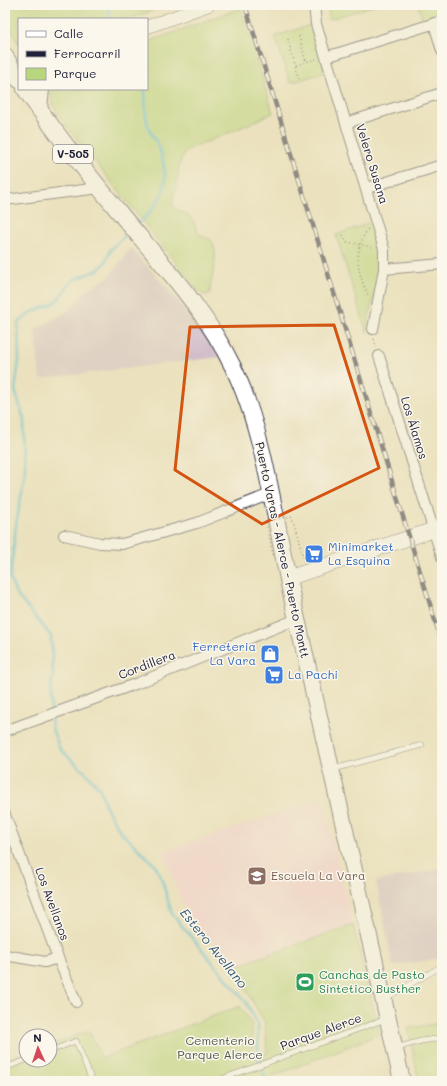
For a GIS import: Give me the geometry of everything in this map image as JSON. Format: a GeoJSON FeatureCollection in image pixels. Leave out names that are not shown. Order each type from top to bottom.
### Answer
{"type":"FeatureCollection","features":[{"type":"Feature","properties":{"kind":"main road"},"geometry":{"type":"LineString","coordinates":[[5,50],[18,55]]}},
{"type":"Feature","properties":{"kind":"main road"},"geometry":{"type":"LineString","coordinates":[[5,56],[18,76]]}},
{"type":"Feature","properties":{"kind":"main road","name":"V-505"},"geometry":{"type":"LineString","coordinates":[[26,90],[99,188]]}},
{"type":"Feature","properties":{"kind":"main road"},"geometry":{"type":"LineString","coordinates":[[39,109],[41,90]]}},
{"type":"Feature","properties":{"kind":"main road","name":"Puerto Varas - Alerce - Puerto Montt"},"geometry":{"type":"LineString","coordinates":[[99,188],[143,240],[214,329],[235,370],[250,412],[270,494],[402,1081]]}},
{"type":"Feature","properties":{"kind":"main road"},"geometry":{"type":"LineString","coordinates":[[288,578],[437,528]]}},
{"type":"Feature","properties":{"kind":"street"},"geometry":{"type":"LineString","coordinates":[[148,27],[208,5]]}},
{"type":"Feature","properties":{"kind":"street","name":"Velero Susana"},"geometry":{"type":"LineString","coordinates":[[315,6],[316,24],[384,249],[384,269],[376,305],[373,329]]}},
{"type":"Feature","properties":{"kind":"street"},"geometry":{"type":"LineString","coordinates":[[326,56],[438,22],[442,51]]}},
{"type":"Feature","properties":{"kind":"street"},"geometry":{"type":"LineString","coordinates":[[346,123],[442,93]]}},
{"type":"Feature","properties":{"kind":"street"},"geometry":{"type":"LineString","coordinates":[[366,188],[442,165]]}},
{"type":"Feature","properties":{"kind":"street"},"geometry":{"type":"LineString","coordinates":[[5,200],[99,188]]}},
{"type":"Feature","properties":{"kind":"street"},"geometry":{"type":"LineString","coordinates":[[384,269],[442,264]]}},
{"type":"Feature","properties":{"kind":"street","name":"Los Álamos"},"geometry":{"type":"LineString","coordinates":[[379,356],[437,528],[442,557]]}},
{"type":"Feature","properties":{"kind":"street"},"geometry":{"type":"LineString","coordinates":[[64,535],[96,542],[122,544],[197,523],[270,494]]}},
{"type":"Feature","properties":{"kind":"street","name":"Cordillera"},"geometry":{"type":"LineString","coordinates":[[5,731],[138,683],[297,619]]}},
{"type":"Feature","properties":{"kind":"street","name":"Los Avellanos"},"geometry":{"type":"LineString","coordinates":[[5,815],[58,958],[76,1002]]}},
{"type":"Feature","properties":{"kind":"street"},"geometry":{"type":"LineString","coordinates":[[5,955],[45,962],[58,958]]}},
{"type":"Feature","properties":{"kind":"lane"},"geometry":{"type":"LineString","coordinates":[[331,770],[422,745]]}},
{"type":"Feature","properties":{"kind":"lane"},"geometry":{"type":"LineString","coordinates":[[384,999],[441,967]]}},
{"type":"Feature","properties":{"kind":"lane","name":"Parque Alerce"},"geometry":{"type":"LineString","coordinates":[[216,1081],[388,1018]]}},
{"type":"Feature","properties":{"kind":"lane"},"geometry":{"type":"LineString","coordinates":[[395,1048],[421,1041],[442,1038]]}},
{"type":"Feature","properties":{"kind":"lane"},"geometry":{"type":"LineString","coordinates":[[58,1048],[76,1041],[92,1081]]}},
{"type":"Feature","properties":{"kind":"lane"},"geometry":{"type":"LineString","coordinates":[[5,1068],[18,1063]]}},
{"type":"Feature","properties":{"kind":"path"},"geometry":{"type":"LineString","coordinates":[[299,36],[306,62]]}},
{"type":"Feature","properties":{"kind":"path"},"geometry":{"type":"LineString","coordinates":[[288,39],[299,79]]}},
{"type":"Feature","properties":{"kind":"path"},"geometry":{"type":"LineString","coordinates":[[296,65],[326,56]]}},
{"type":"Feature","properties":{"kind":"path"},"geometry":{"type":"LineString","coordinates":[[376,220],[360,244],[358,269],[368,296],[376,305]]}},
{"type":"Feature","properties":{"kind":"path"},"geometry":{"type":"LineString","coordinates":[[343,236],[345,242],[384,249]]}},
{"type":"Feature","properties":{"kind":"path"},"geometry":{"type":"LineString","coordinates":[[373,329],[379,356]]}},
{"type":"Feature","properties":{"kind":"path"},"geometry":{"type":"LineString","coordinates":[[273,555],[266,522],[292,516],[308,571]]}},
{"type":"Feature","properties":{"kind":"highlighted area"},"geometry":{"type":"Polygon","coordinates":[[[334,325],[379,468],[262,524],[175,470],[190,327],[334,325]]]}},
{"type":"Feature","properties":{"kind":"shaded area"},"geometry":{"type":"Polygon","coordinates":[[[131,248],[206,332],[220,357],[40,379],[35,330],[65,313],[87,290],[109,277],[131,248]]]}},
{"type":"Feature","properties":{"kind":"shaded area","name":"Escuela La Vara"},"geometry":{"type":"Polygon","coordinates":[[[323,798],[353,925],[233,967],[189,915],[181,901],[163,852],[323,798]]]}},
{"type":"Feature","properties":{"kind":"shaded area"},"geometry":{"type":"Polygon","coordinates":[[[442,869],[442,958],[393,966],[376,881],[442,869]]]}},
{"type":"Feature","properties":{"kind":"green space"},"geometry":{"type":"Polygon","coordinates":[[[5,5],[168,5],[132,18],[18,18],[18,42],[5,20],[5,5]]]}},
{"type":"Feature","properties":{"kind":"green space"},"geometry":{"type":"Polygon","coordinates":[[[329,5],[375,5],[328,20],[329,5]]]}},
{"type":"Feature","properties":{"kind":"green space"},"geometry":{"type":"Polygon","coordinates":[[[418,5],[442,5],[442,15],[423,20],[418,5]]]}},
{"type":"Feature","properties":{"kind":"green space"},"geometry":{"type":"Polygon","coordinates":[[[241,8],[273,113],[193,147],[184,153],[180,162],[173,204],[174,207],[191,218],[200,235],[210,239],[213,245],[215,258],[210,294],[205,295],[200,293],[61,119],[53,105],[50,90],[148,90],[148,42],[241,8]]]}},
{"type":"Feature","properties":{"kind":"green space"},"geometry":{"type":"Polygon","coordinates":[[[311,25],[326,72],[290,83],[275,36],[311,25]]]}},
{"type":"Feature","properties":{"kind":"green space"},"geometry":{"type":"Polygon","coordinates":[[[372,222],[379,245],[380,259],[378,278],[369,314],[367,333],[336,235],[372,222]]]}},
{"type":"Feature","properties":{"kind":"green space","name":"Cementerio Parque Alerce"},"geometry":{"type":"Polygon","coordinates":[[[353,925],[380,1034],[260,1081],[5,1081],[5,1061],[18,1056],[18,1068],[58,1068],[58,1042],[89,1031],[102,1058],[240,1006],[252,1025],[253,1057],[267,1053],[265,1023],[233,967],[353,925]]]}},
{"type":"Feature","properties":{"kind":"green space"},"geometry":{"type":"Polygon","coordinates":[[[442,1023],[442,1081],[419,1081],[408,1028],[442,1023]]]}},
{"type":"Feature","properties":{"kind":"waterway"},"geometry":{"type":"LineString","coordinates":[[108,5],[110,18]]}},
{"type":"Feature","properties":{"kind":"waterway","name":"Estero Avellano"},"geometry":{"type":"LineString","coordinates":[[136,226],[160,199],[164,190],[165,180],[165,170],[158,145],[147,124],[145,90]]}},
{"type":"Feature","properties":{"kind":"waterway","name":"Estero Avellano"},"geometry":{"type":"LineString","coordinates":[[51,711],[51,686],[53,675],[51,636],[16,594],[10,578],[16,525],[25,473],[24,420],[15,390],[19,360],[18,323],[30,313],[55,303],[73,280],[98,270],[105,263],[111,249],[129,232]]}},
{"type":"Feature","properties":{"kind":"waterway","name":"Estero Avellano"},"geometry":{"type":"LineString","coordinates":[[51,717],[52,729],[60,749],[89,776],[100,789],[106,807],[120,831],[155,865],[161,877],[172,914],[246,1002],[258,1025],[258,1057],[266,1081]]}},
{"type":"Feature","properties":{"kind":"railway"},"geometry":{"type":"LineString","coordinates":[[245,5],[442,643]]}},
{"type":"Feature","properties":{"kind":"place","name":"Minimarket La Esquina"},"geometry":{"type":"Point","coordinates":[314,554]}},
{"type":"Feature","properties":{"kind":"place","name":"Ferreteria La Vara"},"geometry":{"type":"Point","coordinates":[270,654]}},
{"type":"Feature","properties":{"kind":"place","name":"La Pachi"},"geometry":{"type":"Point","coordinates":[274,675]}},
{"type":"Feature","properties":{"kind":"place","name":"Escuela La Vara"},"geometry":{"type":"Point","coordinates":[257,876]}},
{"type":"Feature","properties":{"kind":"place","name":"Canchas de Pasto Sintetico Busther"},"geometry":{"type":"Point","coordinates":[305,982]}}]}
